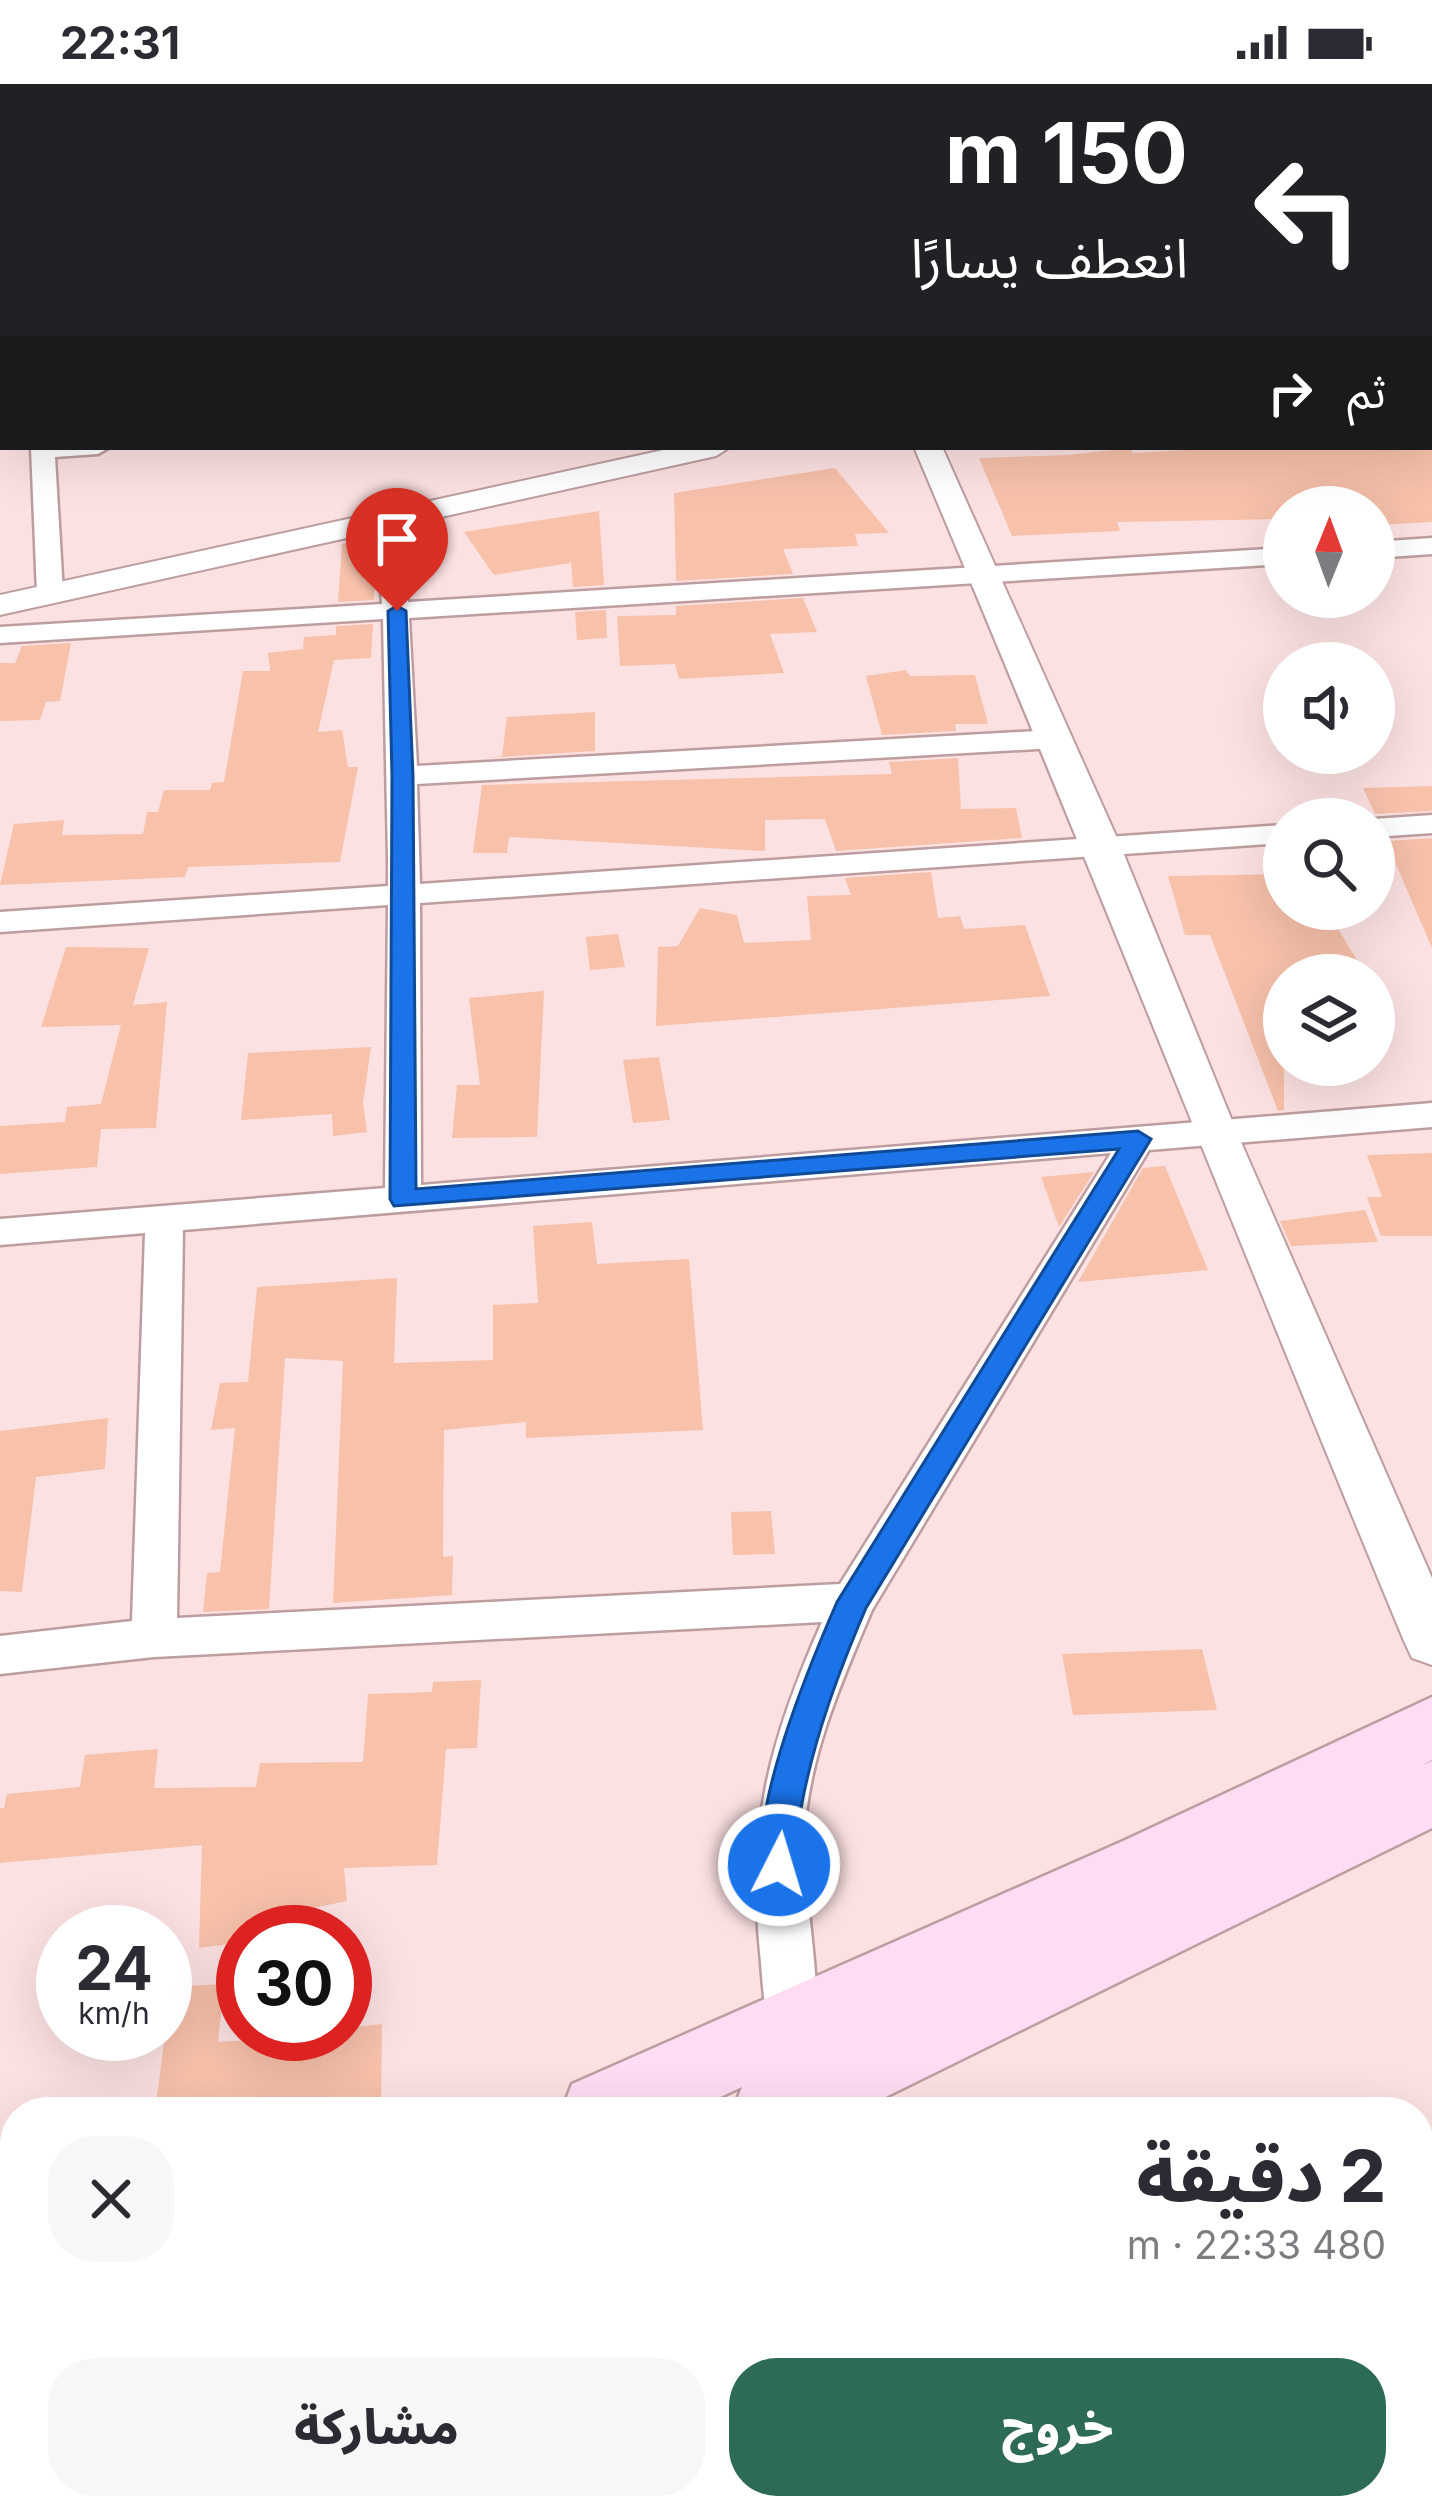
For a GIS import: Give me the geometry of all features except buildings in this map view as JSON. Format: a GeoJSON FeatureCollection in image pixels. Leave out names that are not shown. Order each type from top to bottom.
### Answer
{"type":"FeatureCollection","features":[{"type":"Feature","properties":{"kind":"main road"},"geometry":{"type":"LineString","coordinates":[[633,2097],[1148,1864],[1432,1727]]}},
{"type":"Feature","properties":{"kind":"main road"},"geometry":{"type":"LineString","coordinates":[[802,2097],[1432,1793]]}},
{"type":"Feature","properties":{"kind":"street"},"geometry":{"type":"LineString","coordinates":[[43,450],[50,593]]}},
{"type":"Feature","properties":{"kind":"street"},"geometry":{"type":"LineString","coordinates":[[0,604],[702,450]]}},
{"type":"Feature","properties":{"kind":"street"},"geometry":{"type":"LineString","coordinates":[[929,450],[1102,847],[1215,1133],[1432,1641]]}},
{"type":"Feature","properties":{"kind":"street"},"geometry":{"type":"LineString","coordinates":[[388,517],[397,611],[402,776],[403,1199]]}},
{"type":"Feature","properties":{"kind":"street"},"geometry":{"type":"LineString","coordinates":[[1395,549],[1432,546]]}},
{"type":"Feature","properties":{"kind":"street"},"geometry":{"type":"LineString","coordinates":[[0,634],[1263,557]]}},
{"type":"Feature","properties":{"kind":"street"},"geometry":{"type":"LineString","coordinates":[[402,776],[1054,739]]}},
{"type":"Feature","properties":{"kind":"street"},"geometry":{"type":"LineString","coordinates":[[1395,827],[1432,824]]}},
{"type":"Feature","properties":{"kind":"street"},"geometry":{"type":"LineString","coordinates":[[0,922],[1263,836]]}},
{"type":"Feature","properties":{"kind":"street"},"geometry":{"type":"LineString","coordinates":[[0,1232],[1432,1115]]}},
{"type":"Feature","properties":{"kind":"street"},"geometry":{"type":"LineString","coordinates":[[793,2024],[779,1865],[784,1807],[819,1681],[853,1602],[1138,1139]]}},
{"type":"Feature","properties":{"kind":"street"},"geometry":{"type":"LineString","coordinates":[[154,1638],[164,1219]]}},
{"type":"Feature","properties":{"kind":"street"},"geometry":{"type":"LineString","coordinates":[[0,1655],[154,1638],[853,1602]]}},
{"type":"Feature","properties":{"kind":"route"},"geometry":{"type":"LineString","coordinates":[[397,611],[403,1199],[1138,1139],[853,1602],[819,1681],[800,1745],[784,1807],[779,1865]]}}]}
